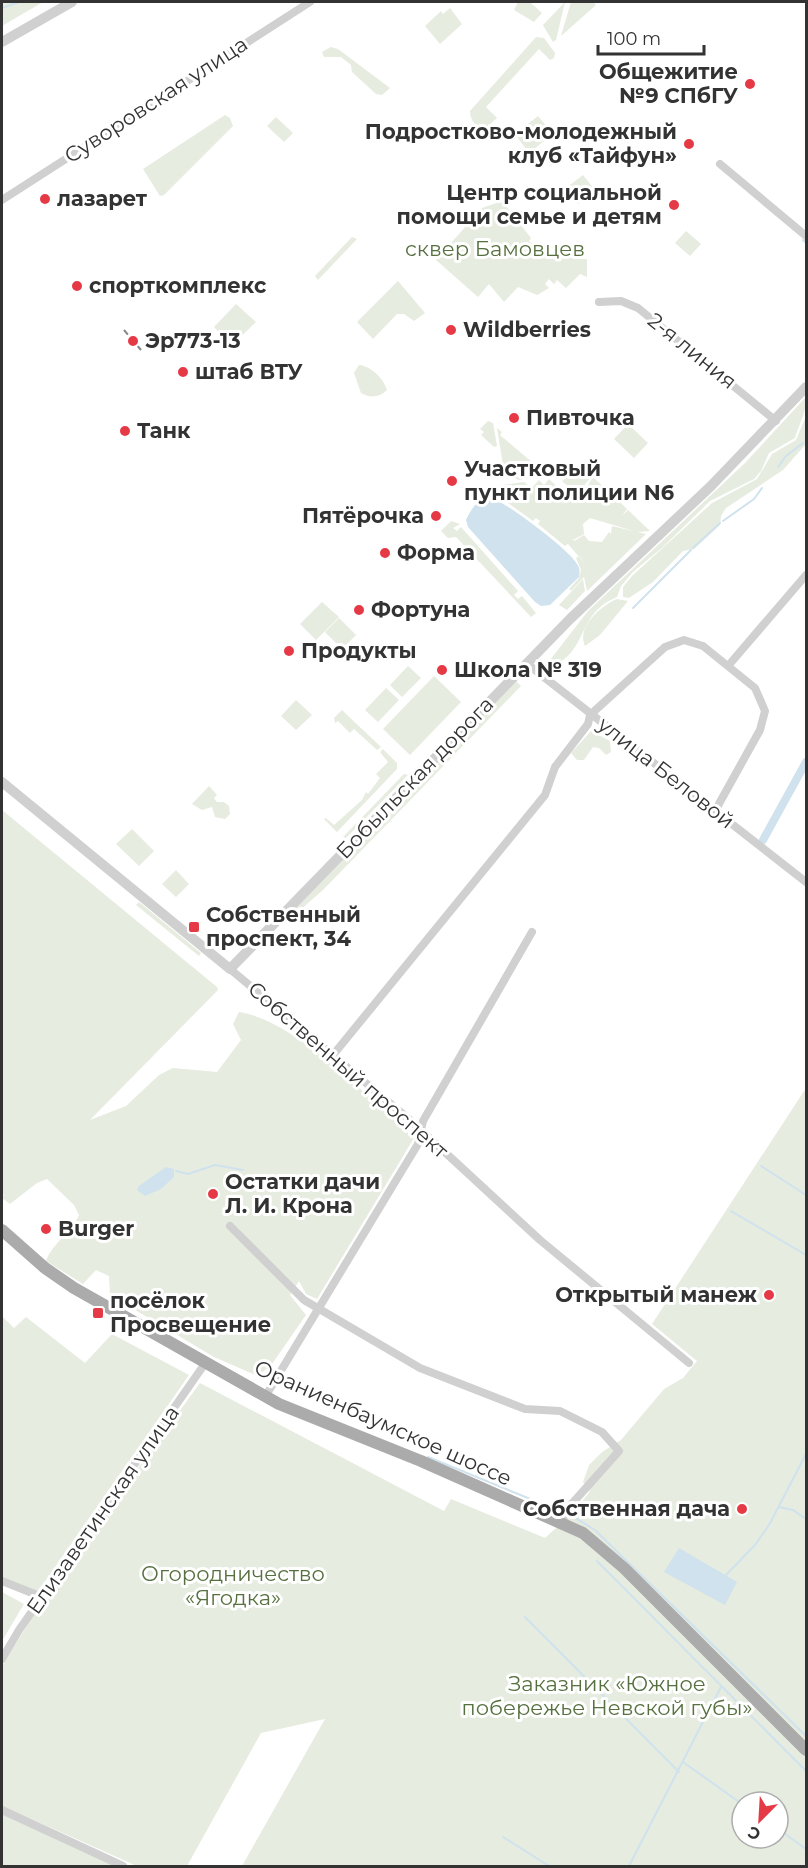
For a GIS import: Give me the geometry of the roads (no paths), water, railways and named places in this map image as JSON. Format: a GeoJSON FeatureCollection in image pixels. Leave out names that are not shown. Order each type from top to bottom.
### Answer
{"type":"FeatureCollection","features":[{"type":"Feature","properties":{"kind":"main road","name":"Ораниенбаумское шоссе"},"geometry":{"type":"LineString","coordinates":[[2,1230],[60,1279],[266,1397],[561,1522],[600,1545],[807,1750]]}},
{"type":"Feature","properties":{"kind":"street"},"geometry":{"type":"LineString","coordinates":[[2,42],[72,2]]}},
{"type":"Feature","properties":{"kind":"street","name":"Суворовская улица"},"geometry":{"type":"LineString","coordinates":[[2,200],[310,2]]}},
{"type":"Feature","properties":{"kind":"street"},"geometry":{"type":"LineString","coordinates":[[720,164],[807,236]]}},
{"type":"Feature","properties":{"kind":"street","name":"2-я линия"},"geometry":{"type":"LineString","coordinates":[[599,302],[621,301],[638,308],[776,421]]}},
{"type":"Feature","properties":{"kind":"street","name":"Бобыльская дорога"},"geometry":{"type":"LineString","coordinates":[[230,969],[526,663],[605,584],[711,486],[807,387]]}},
{"type":"Feature","properties":{"kind":"street"},"geometry":{"type":"LineString","coordinates":[[728,666],[807,575]]}},
{"type":"Feature","properties":{"kind":"street"},"geometry":{"type":"LineString","coordinates":[[333,1055],[545,795],[555,767],[588,724],[590,716],[671,643],[684,640],[697,643],[755,688],[765,711],[760,730],[715,811]]}},
{"type":"Feature","properties":{"kind":"street","name":"улица Беловой"},"geometry":{"type":"LineString","coordinates":[[526,663],[590,716],[803,879]]}},
{"type":"Feature","properties":{"kind":"street","name":"Собственный проспект"},"geometry":{"type":"LineString","coordinates":[[2,782],[333,1055],[422,1131],[540,1240],[689,1363]]}},
{"type":"Feature","properties":{"kind":"street"},"geometry":{"type":"LineString","coordinates":[[803,879],[807,869]]}},
{"type":"Feature","properties":{"kind":"street"},"geometry":{"type":"LineString","coordinates":[[266,1397],[317,1308],[418,1144],[423,1121],[532,932]]}},
{"type":"Feature","properties":{"kind":"street"},"geometry":{"type":"LineString","coordinates":[[230,1226],[304,1300],[426,1371],[525,1409],[560,1411],[602,1432],[619,1451],[569,1506],[561,1522]]}},
{"type":"Feature","properties":{"kind":"street","name":"Елизаветинская улица"},"geometry":{"type":"LineString","coordinates":[[2,1659],[42,1597],[206,1362]]}},
{"type":"Feature","properties":{"kind":"street"},"geometry":{"type":"LineString","coordinates":[[2,1581],[42,1597]]}},
{"type":"Feature","properties":{"kind":"street"},"geometry":{"type":"LineString","coordinates":[[2,1810],[123,1866]]}},
{"type":"Feature","properties":{"kind":"water"},"geometry":{"type":"Polygon","coordinates":[[[487,496],[535,526],[572,557],[578,566],[579,577],[550,605],[541,606],[535,602],[468,527],[466,520],[470,513],[477,503],[487,496]]]}},
{"type":"Feature","properties":{"kind":"water"},"geometry":{"type":"Polygon","coordinates":[[[166,1167],[174,1169],[174,1177],[161,1189],[145,1196],[137,1190],[139,1186],[166,1167]]]}},
{"type":"Feature","properties":{"kind":"water"},"geometry":{"type":"Polygon","coordinates":[[[679,1548],[737,1582],[725,1605],[664,1572],[679,1548]]]}},
{"type":"Feature","properties":{"kind":"waterway"},"geometry":{"type":"LineString","coordinates":[[2,8],[19,2]]}},
{"type":"Feature","properties":{"kind":"waterway"},"geometry":{"type":"LineString","coordinates":[[803,240],[806,243]]}},
{"type":"Feature","properties":{"kind":"waterway"},"geometry":{"type":"LineString","coordinates":[[778,467],[786,456],[803,443]]}},
{"type":"Feature","properties":{"kind":"waterway"},"geometry":{"type":"LineString","coordinates":[[723,521],[754,499],[762,488]]}},
{"type":"Feature","properties":{"kind":"waterway"},"geometry":{"type":"LineString","coordinates":[[693,548],[720,523]]}},
{"type":"Feature","properties":{"kind":"waterway"},"geometry":{"type":"LineString","coordinates":[[633,608],[691,550]]}},
{"type":"Feature","properties":{"kind":"waterway"},"geometry":{"type":"LineString","coordinates":[[763,840],[806,762]]}},
{"type":"Feature","properties":{"kind":"waterway"},"geometry":{"type":"LineString","coordinates":[[176,1171],[188,1174],[215,1165],[243,1170]]}},
{"type":"Feature","properties":{"kind":"waterway"},"geometry":{"type":"LineString","coordinates":[[761,1166],[806,1195]]}},
{"type":"Feature","properties":{"kind":"waterway"},"geometry":{"type":"LineString","coordinates":[[731,1211],[806,1255]]}},
{"type":"Feature","properties":{"kind":"waterway"},"geometry":{"type":"LineString","coordinates":[[726,1575],[755,1545],[769,1525],[806,1454]]}},
{"type":"Feature","properties":{"kind":"waterway"},"geometry":{"type":"LineString","coordinates":[[428,1457],[562,1512]]}},
{"type":"Feature","properties":{"kind":"waterway"},"geometry":{"type":"LineString","coordinates":[[779,1507],[793,1510],[806,1519]]}},
{"type":"Feature","properties":{"kind":"waterway"},"geometry":{"type":"LineString","coordinates":[[572,1516],[595,1530],[806,1736]]}},
{"type":"Feature","properties":{"kind":"waterway"},"geometry":{"type":"LineString","coordinates":[[597,1561],[806,1771]]}},
{"type":"Feature","properties":{"kind":"waterway"},"geometry":{"type":"LineString","coordinates":[[525,1617],[679,1772]]}},
{"type":"Feature","properties":{"kind":"waterway"},"geometry":{"type":"LineString","coordinates":[[629,1866],[721,1687]]}},
{"type":"Feature","properties":{"kind":"waterway"},"geometry":{"type":"LineString","coordinates":[[683,1762],[730,1795]]}},
{"type":"Feature","properties":{"kind":"waterway"},"geometry":{"type":"LineString","coordinates":[[503,1837],[549,1866]]}},
{"type":"Feature","properties":{"kind":"waterway"},"geometry":{"type":"LineString","coordinates":[[790,1838],[806,1849]]}},
{"type":"Feature","properties":{"kind":"railway"},"geometry":{"type":"LineString","coordinates":[[124,330],[141,350]]}},
{"type":"Feature","properties":{"kind":"place","name":"Общежитие №9 СПбГУ"},"geometry":{"type":"Point","coordinates":[750,84]}},
{"type":"Feature","properties":{"kind":"place","name":"Подростково-молодежный клуб «Тайфун»"},"geometry":{"type":"Point","coordinates":[689,144]}},
{"type":"Feature","properties":{"kind":"place","name":"лазарет"},"geometry":{"type":"Point","coordinates":[45,199]}},
{"type":"Feature","properties":{"kind":"place","name":"Центр социальной помощи семье и детям"},"geometry":{"type":"Point","coordinates":[674,205]}},
{"type":"Feature","properties":{"kind":"place","name":"спорткомплекс"},"geometry":{"type":"Point","coordinates":[77,286]}},
{"type":"Feature","properties":{"kind":"place","name":"Wildberries"},"geometry":{"type":"Point","coordinates":[451,330]}},
{"type":"Feature","properties":{"kind":"place","name":"Эр773-13"},"geometry":{"type":"Point","coordinates":[133,341]}},
{"type":"Feature","properties":{"kind":"place","name":"штаб ВТУ"},"geometry":{"type":"Point","coordinates":[183,372]}},
{"type":"Feature","properties":{"kind":"place","name":"Пивточка"},"geometry":{"type":"Point","coordinates":[514,418]}},
{"type":"Feature","properties":{"kind":"place","name":"Танк"},"geometry":{"type":"Point","coordinates":[125,431]}},
{"type":"Feature","properties":{"kind":"place","name":"Участковый пункт полиции N6"},"geometry":{"type":"Point","coordinates":[452,481]}},
{"type":"Feature","properties":{"kind":"place","name":"Пятёрочка"},"geometry":{"type":"Point","coordinates":[436,516]}},
{"type":"Feature","properties":{"kind":"place","name":"Форма"},"geometry":{"type":"Point","coordinates":[385,553]}},
{"type":"Feature","properties":{"kind":"place","name":"Фортуна"},"geometry":{"type":"Point","coordinates":[359,610]}},
{"type":"Feature","properties":{"kind":"place","name":"Продукты"},"geometry":{"type":"Point","coordinates":[289,651]}},
{"type":"Feature","properties":{"kind":"place","name":"Школа № 319"},"geometry":{"type":"Point","coordinates":[442,670]}},
{"type":"Feature","properties":{"kind":"place","name":"Собственный проспект, 34"},"geometry":{"type":"Point","coordinates":[194,927]}},
{"type":"Feature","properties":{"kind":"place","name":"Остатки дачи Л. И. Крона"},"geometry":{"type":"Point","coordinates":[213,1194]}},
{"type":"Feature","properties":{"kind":"place","name":"Burger"},"geometry":{"type":"Point","coordinates":[46,1229]}},
{"type":"Feature","properties":{"kind":"place","name":"Открытый манеж"},"geometry":{"type":"Point","coordinates":[769,1295]}},
{"type":"Feature","properties":{"kind":"place","name":"посёлок Просвещение"},"geometry":{"type":"Point","coordinates":[98,1313]}},
{"type":"Feature","properties":{"kind":"place","name":"Собственная дача"},"geometry":{"type":"Point","coordinates":[742,1509]}},
{"type":"Feature","properties":{"kind":"park label","name":"сквер Бамовцев"},"geometry":{"type":"Point","coordinates":[495,249]}},
{"type":"Feature","properties":{"kind":"park label","name":"Огородничество «Ягодка»"},"geometry":{"type":"Point","coordinates":[233,1586]}},
{"type":"Feature","properties":{"kind":"park label","name":"Заказник «Южное побережье Невской губы»"},"geometry":{"type":"Point","coordinates":[607,1696]}}]}
